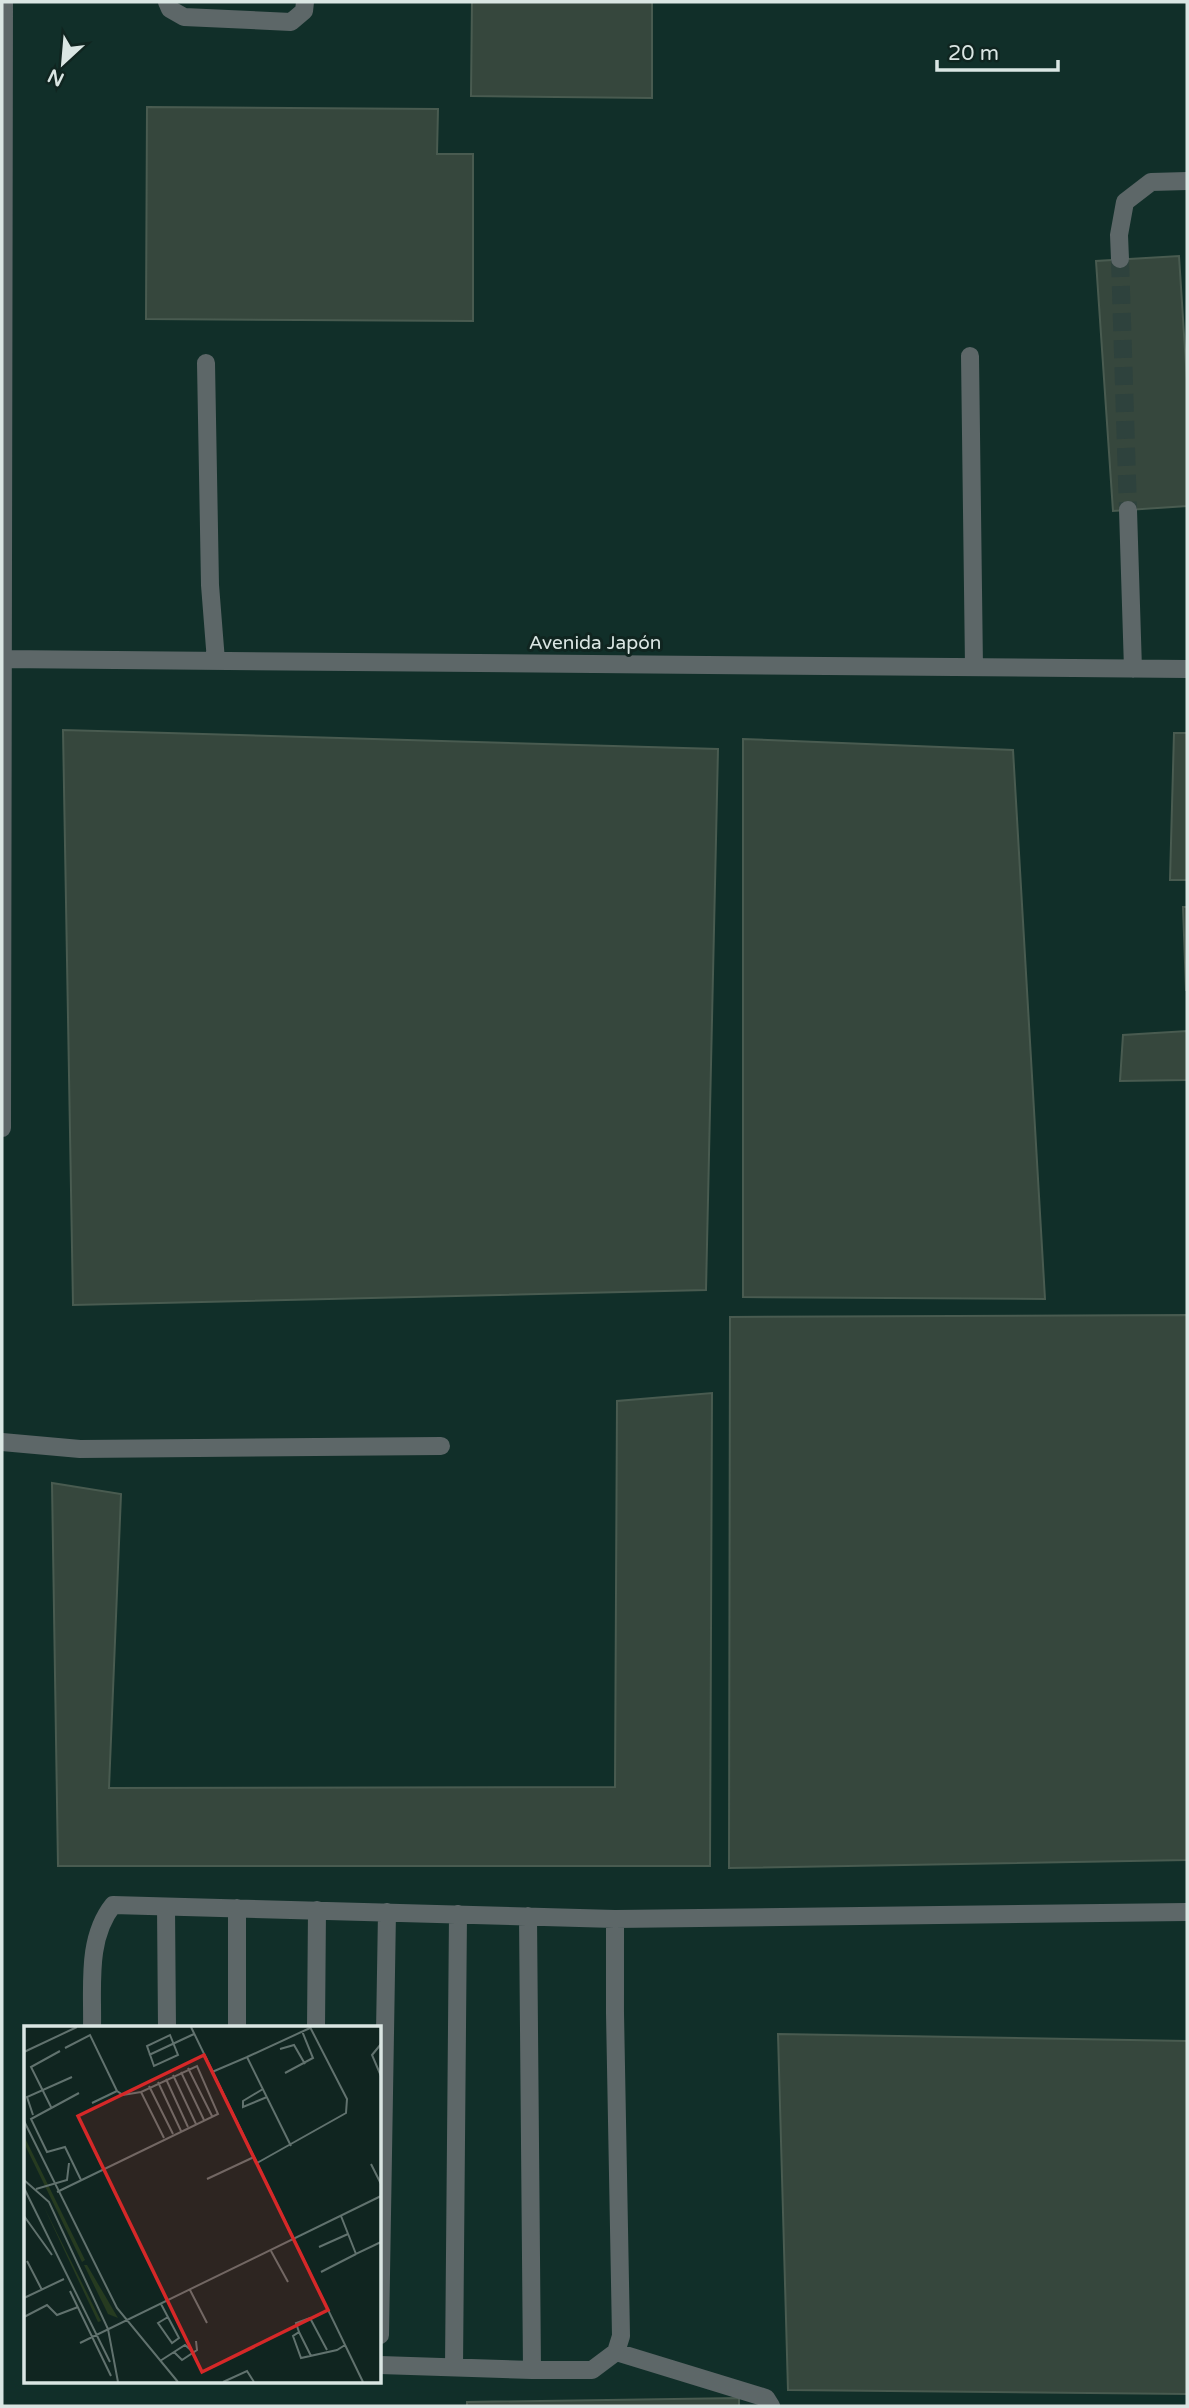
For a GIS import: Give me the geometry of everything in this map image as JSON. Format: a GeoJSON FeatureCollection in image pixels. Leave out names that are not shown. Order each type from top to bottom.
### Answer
{"type":"FeatureCollection","features":[{"type":"Feature","properties":{"kind":"street"},"geometry":{"type":"LineString","coordinates":[[2,1128],[4,2]]}},
{"type":"Feature","properties":{"kind":"street"},"geometry":{"type":"LineString","coordinates":[[167,2],[170,9],[184,18],[291,22],[304,11],[304,2]]}},
{"type":"Feature","properties":{"kind":"street"},"geometry":{"type":"LineString","coordinates":[[1120,259],[1119,235],[1125,202],[1151,182],[1187,181]]}},
{"type":"Feature","properties":{"kind":"street"},"geometry":{"type":"LineString","coordinates":[[970,356],[974,667]]}},
{"type":"Feature","properties":{"kind":"street"},"geometry":{"type":"LineString","coordinates":[[206,363],[210,585],[216,661]]}},
{"type":"Feature","properties":{"kind":"street"},"geometry":{"type":"LineString","coordinates":[[1128,510],[1133,669]]}},
{"type":"Feature","properties":{"kind":"street","name":"Avenida Japón"},"geometry":{"type":"LineString","coordinates":[[2,659],[1187,669]]}},
{"type":"Feature","properties":{"kind":"street"},"geometry":{"type":"LineString","coordinates":[[2,1442],[80,1449],[441,1446]]}},
{"type":"Feature","properties":{"kind":"street"},"geometry":{"type":"LineString","coordinates":[[92,2026],[93,1953],[102,1919],[113,1905],[615,1919],[1187,1912]]}},
{"type":"Feature","properties":{"kind":"street"},"geometry":{"type":"LineString","coordinates":[[166,1907],[167,2026]]}},
{"type":"Feature","properties":{"kind":"street"},"geometry":{"type":"LineString","coordinates":[[237,1908],[237,2026]]}},
{"type":"Feature","properties":{"kind":"street"},"geometry":{"type":"LineString","coordinates":[[316,2026],[317,1910]]}},
{"type":"Feature","properties":{"kind":"street"},"geometry":{"type":"LineString","coordinates":[[382,2213],[387,1912]]}},
{"type":"Feature","properties":{"kind":"street"},"geometry":{"type":"LineString","coordinates":[[454,2367],[458,1914]]}},
{"type":"Feature","properties":{"kind":"street"},"geometry":{"type":"LineString","coordinates":[[528,1916],[532,2370]]}},
{"type":"Feature","properties":{"kind":"street"},"geometry":{"type":"LineString","coordinates":[[382,2365],[592,2370],[616,2352],[621,2336],[615,1919]]}},
{"type":"Feature","properties":{"kind":"street"},"geometry":{"type":"LineString","coordinates":[[616,2352],[766,2398],[771,2406]]}},
{"type":"Feature","properties":{"kind":"shaded area"},"geometry":{"type":"Polygon","coordinates":[[[2,2],[1187,2],[1187,2406],[2,2406],[2,2]]]}},
{"type":"Feature","properties":{"kind":"building"},"geometry":{"type":"Polygon","coordinates":[[[472,2],[652,2],[652,98],[471,96],[472,2]]]}},
{"type":"Feature","properties":{"kind":"building"},"geometry":{"type":"Polygon","coordinates":[[[147,107],[438,109],[437,154],[473,154],[473,321],[146,319],[147,107]]]}},
{"type":"Feature","properties":{"kind":"building"},"geometry":{"type":"Polygon","coordinates":[[[1179,256],[1187,381],[1187,506],[1113,511],[1096,261],[1179,256]]]}},
{"type":"Feature","properties":{"kind":"building"},"geometry":{"type":"Polygon","coordinates":[[[63,730],[718,749],[706,1290],[73,1305],[63,730]]]}},
{"type":"Feature","properties":{"kind":"building"},"geometry":{"type":"Polygon","coordinates":[[[1174,733],[1187,733],[1187,880],[1170,880],[1174,733]]]}},
{"type":"Feature","properties":{"kind":"building"},"geometry":{"type":"Polygon","coordinates":[[[743,739],[1013,750],[1045,1299],[743,1297],[743,739]]]}},
{"type":"Feature","properties":{"kind":"building"},"geometry":{"type":"Polygon","coordinates":[[[1183,907],[1187,907],[1187,990],[1186,990],[1183,907]]]}},
{"type":"Feature","properties":{"kind":"building"},"geometry":{"type":"Polygon","coordinates":[[[1187,1031],[1187,1080],[1120,1081],[1123,1035],[1187,1031]]]}},
{"type":"Feature","properties":{"kind":"building"},"geometry":{"type":"Polygon","coordinates":[[[1187,1315],[1187,1860],[729,1868],[730,1317],[1187,1315]]]}},
{"type":"Feature","properties":{"kind":"building"},"geometry":{"type":"Polygon","coordinates":[[[712,1393],[710,1866],[58,1866],[52,1483],[121,1494],[109,1788],[615,1787],[617,1401],[712,1393]]]}},
{"type":"Feature","properties":{"kind":"building"},"geometry":{"type":"Polygon","coordinates":[[[778,2034],[1187,2041],[1187,2394],[788,2390],[778,2034]]]}},
{"type":"Feature","properties":{"kind":"building"},"geometry":{"type":"Polygon","coordinates":[[[739,2398],[739,2406],[467,2406],[467,2402],[739,2398]]]}},
{"type":"Feature","properties":{"kind":"tunnel"},"geometry":{"type":"LineString","coordinates":[[1120,259],[1128,510]]}}]}
